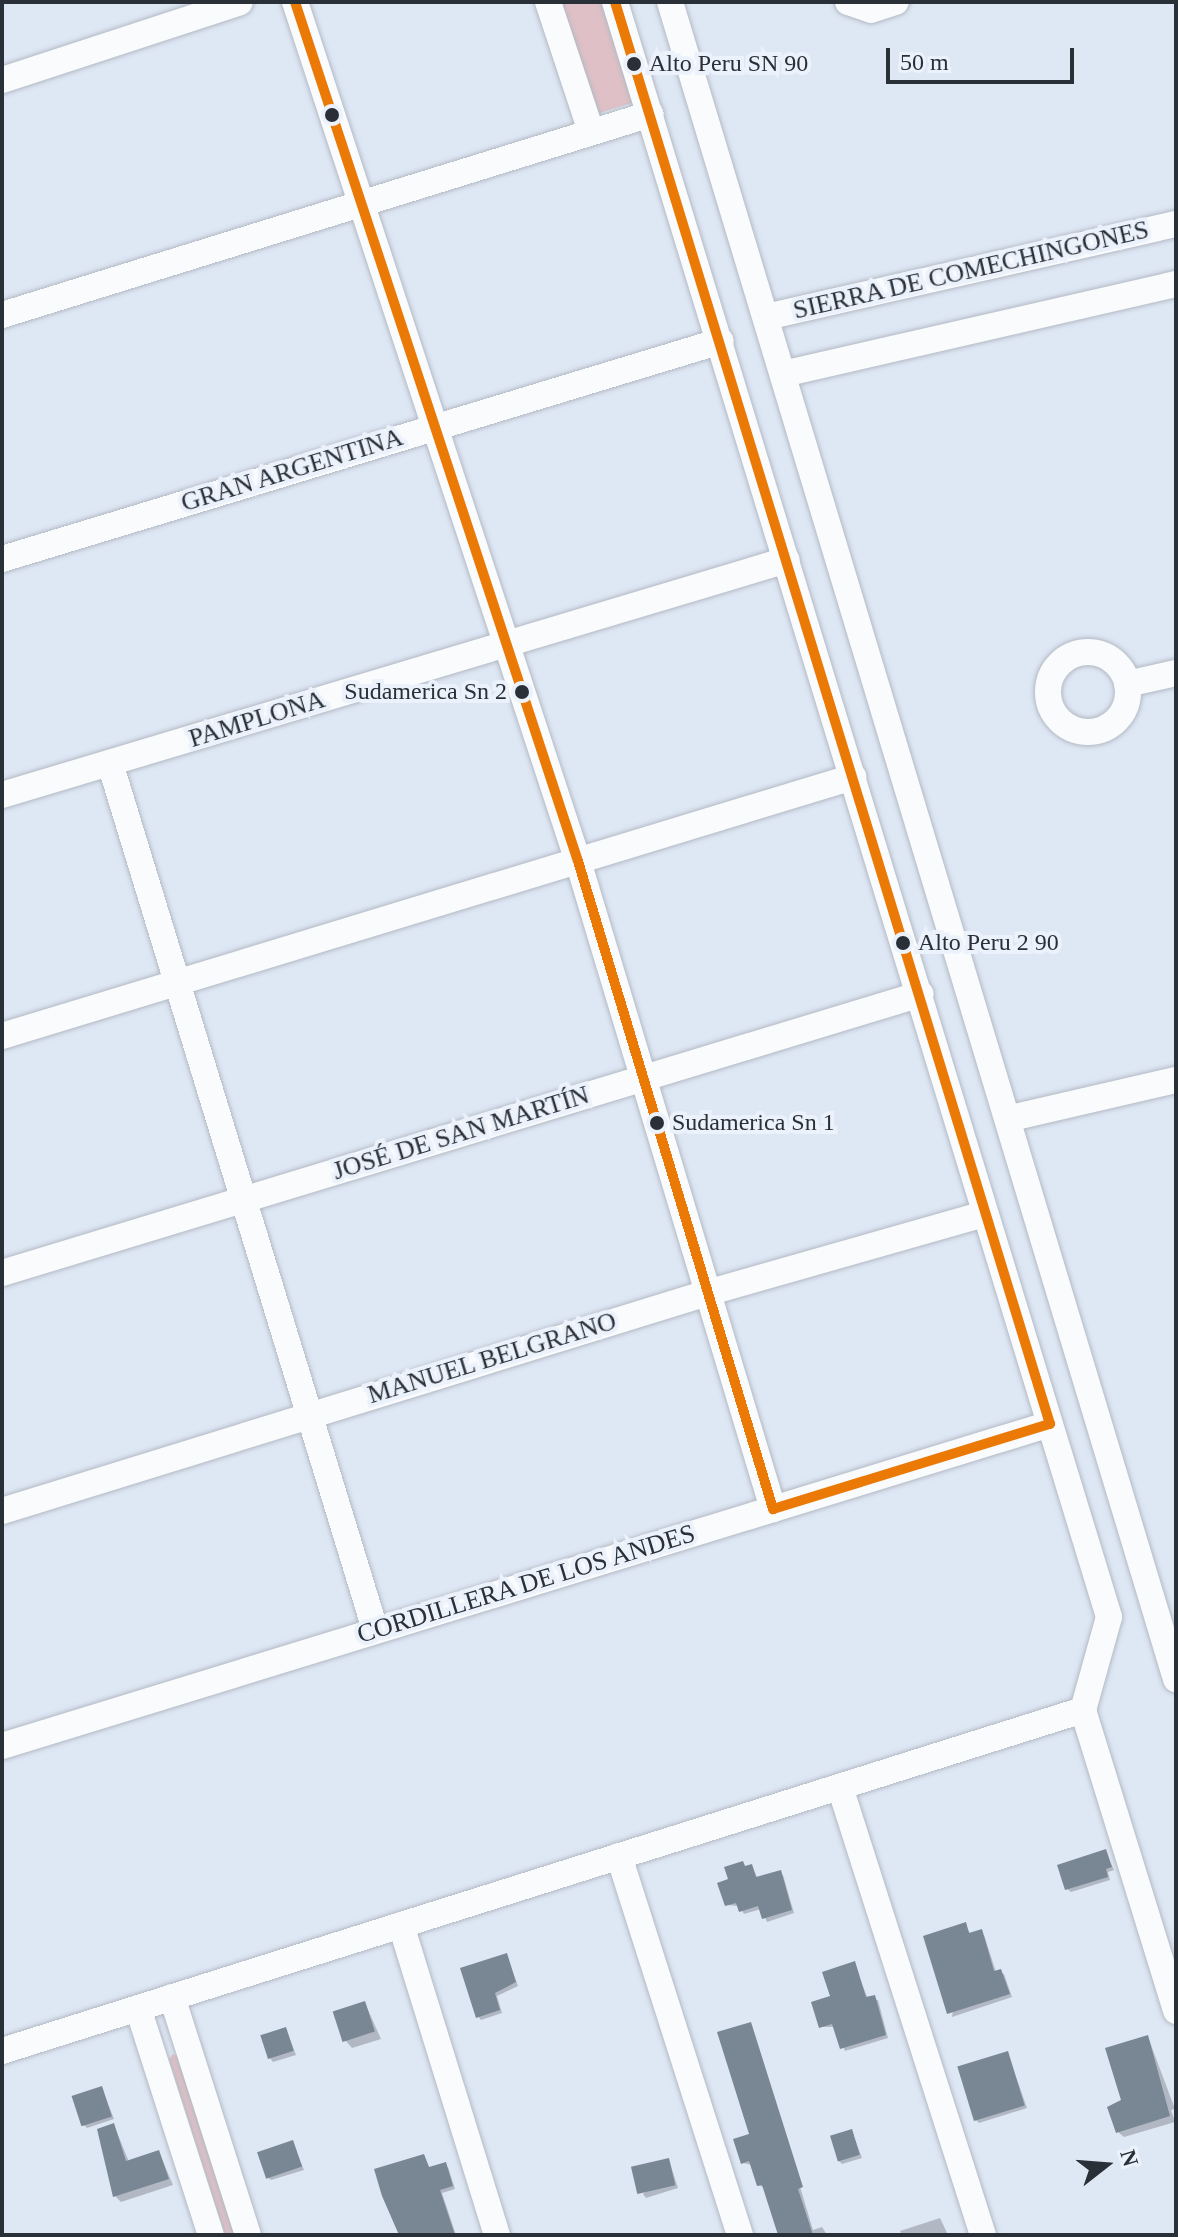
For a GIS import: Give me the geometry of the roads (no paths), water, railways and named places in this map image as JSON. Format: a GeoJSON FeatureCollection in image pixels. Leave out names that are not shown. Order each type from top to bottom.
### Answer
{"type":"FeatureCollection","features":[{"type":"Feature","properties":{"kind":"street"},"geometry":{"type":"LineString","coordinates":[[2,80],[240,2]]}},
{"type":"Feature","properties":{"kind":"street"},"geometry":{"type":"LineString","coordinates":[[295,2],[364,202],[578,861],[773,1509]]}},
{"type":"Feature","properties":{"kind":"street"},"geometry":{"type":"LineString","coordinates":[[548,2],[591,131]]}},
{"type":"Feature","properties":{"kind":"street"},"geometry":{"type":"LineString","coordinates":[[615,2],[921,994],[984,1214],[1109,1617],[1083,1710],[1176,2011]]}},
{"type":"Feature","properties":{"kind":"street"},"geometry":{"type":"LineString","coordinates":[[670,2],[1011,1118],[1176,1679]]}},
{"type":"Feature","properties":{"kind":"street"},"geometry":{"type":"LineString","coordinates":[[848,2],[871,10],[896,2]]}},
{"type":"Feature","properties":{"kind":"street"},"geometry":{"type":"LineString","coordinates":[[2,315],[651,114]]}},
{"type":"Feature","properties":{"kind":"street","name":"SIERRA DE COMECHINGONES"},"geometry":{"type":"LineString","coordinates":[[766,317],[1176,224]]}},
{"type":"Feature","properties":{"kind":"street"},"geometry":{"type":"LineString","coordinates":[[783,374],[1176,284]]}},
{"type":"Feature","properties":{"kind":"street","name":"GRAN ARGENTINA"},"geometry":{"type":"LineString","coordinates":[[2,559],[721,341]]}},
{"type":"Feature","properties":{"kind":"street","name":"PAMPLONA"},"geometry":{"type":"LineString","coordinates":[[2,795],[787,560]]}},
{"type":"Feature","properties":{"kind":"street"},"geometry":{"type":"LineString","coordinates":[[1127,684],[1176,673]]}},
{"type":"Feature","properties":{"kind":"street"},"geometry":{"type":"LineString","coordinates":[[110,763],[246,1199],[375,1629]]}},
{"type":"Feature","properties":{"kind":"street"},"geometry":{"type":"LineString","coordinates":[[2,1036],[853,777]]}},
{"type":"Feature","properties":{"kind":"street","name":"JOSÉ DE SAN MARTÍN"},"geometry":{"type":"LineString","coordinates":[[2,1273],[921,994]]}},
{"type":"Feature","properties":{"kind":"street"},"geometry":{"type":"LineString","coordinates":[[1011,1118],[1176,1080]]}},
{"type":"Feature","properties":{"kind":"street","name":"MANUEL BELGRANO"},"geometry":{"type":"LineString","coordinates":[[2,1511],[707,1293],[984,1214]]}},
{"type":"Feature","properties":{"kind":"street","name":"CORDILLERA DE LOS ANDES"},"geometry":{"type":"LineString","coordinates":[[2,1746],[1050,1424]]}},
{"type":"Feature","properties":{"kind":"street"},"geometry":{"type":"LineString","coordinates":[[2,2051],[1083,1710]]}},
{"type":"Feature","properties":{"kind":"street"},"geometry":{"type":"LineString","coordinates":[[840,1787],[983,2235]]}},
{"type":"Feature","properties":{"kind":"street"},"geometry":{"type":"LineString","coordinates":[[619,1856],[740,2235]]}},
{"type":"Feature","properties":{"kind":"street"},"geometry":{"type":"LineString","coordinates":[[401,1925],[497,2235]]}},
{"type":"Feature","properties":{"kind":"street"},"geometry":{"type":"LineString","coordinates":[[172,1997],[248,2235]]}},
{"type":"Feature","properties":{"kind":"street"},"geometry":{"type":"LineString","coordinates":[[138,2008],[211,2235]]}},
{"type":"Feature","properties":{"kind":"place","name":"Alto Peru SN 90"},"geometry":{"type":"Point","coordinates":[634,64]}},
{"type":"Feature","properties":{"kind":"place","name":"Sudamerica Sn 2"},"geometry":{"type":"Point","coordinates":[522,692]}},
{"type":"Feature","properties":{"kind":"place","name":"Alto Peru 2 90"},"geometry":{"type":"Point","coordinates":[903,943]}},
{"type":"Feature","properties":{"kind":"place","name":"Sudamerica Sn 1"},"geometry":{"type":"Point","coordinates":[657,1123]}}]}
